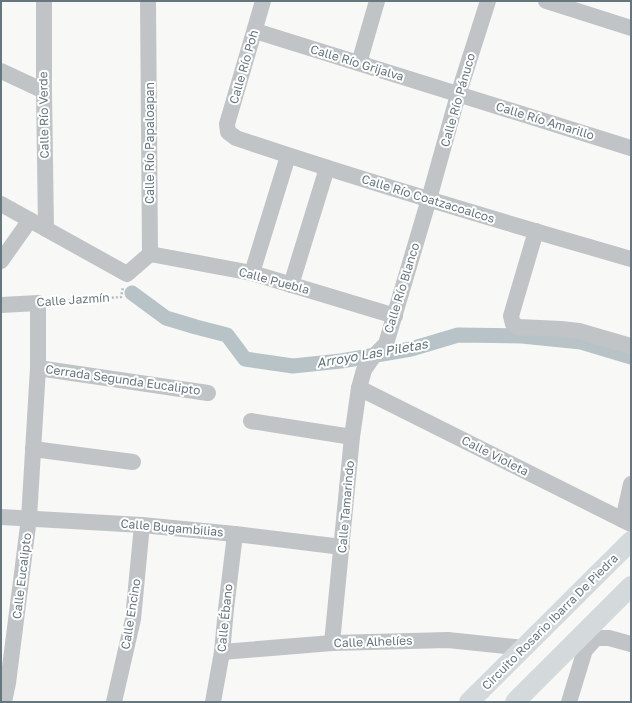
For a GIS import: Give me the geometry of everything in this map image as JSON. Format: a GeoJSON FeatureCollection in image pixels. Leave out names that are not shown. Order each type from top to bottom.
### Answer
{"type":"FeatureCollection","features":[{"type":"Feature","properties":{"kind":"main road","name":"Circuito Rosario Ibarra De Piedra"},"geometry":{"type":"LineString","coordinates":[[470,702],[631,541]]}},
{"type":"Feature","properties":{"kind":"main road"},"geometry":{"type":"LineString","coordinates":[[515,702],[631,586]]}},
{"type":"Feature","properties":{"kind":"street","name":"Calle Río Verde"},"geometry":{"type":"LineString","coordinates":[[44,1],[46,229]]}},
{"type":"Feature","properties":{"kind":"street","name":"Calle Río Papaloapan"},"geometry":{"type":"LineString","coordinates":[[148,1],[150,254]]}},
{"type":"Feature","properties":{"kind":"street","name":"Calle Río Poh"},"geometry":{"type":"LineString","coordinates":[[228,132],[227,124],[263,1]]}},
{"type":"Feature","properties":{"kind":"street"},"geometry":{"type":"LineString","coordinates":[[359,63],[377,1]]}},
{"type":"Feature","properties":{"kind":"street","name":"Calle Río Pánuco"},"geometry":{"type":"LineString","coordinates":[[429,199],[458,94],[488,1]]}},
{"type":"Feature","properties":{"kind":"street"},"geometry":{"type":"LineString","coordinates":[[546,1],[631,28]]}},
{"type":"Feature","properties":{"kind":"street","name":"Calle Río Grijalva"},"geometry":{"type":"LineString","coordinates":[[255,31],[458,94]]}},
{"type":"Feature","properties":{"kind":"street"},"geometry":{"type":"LineString","coordinates":[[1,71],[44,91]]}},
{"type":"Feature","properties":{"kind":"street","name":"Calle Río Amarillo"},"geometry":{"type":"LineString","coordinates":[[458,94],[631,148]]}},
{"type":"Feature","properties":{"kind":"street","name":"Calle Río Coatzacoalcos"},"geometry":{"type":"LineString","coordinates":[[228,132],[236,138],[288,156],[536,232],[631,259]]}},
{"type":"Feature","properties":{"kind":"street"},"geometry":{"type":"LineString","coordinates":[[252,273],[288,156]]}},
{"type":"Feature","properties":{"kind":"street"},"geometry":{"type":"LineString","coordinates":[[291,285],[327,168]]}},
{"type":"Feature","properties":{"kind":"street","name":"Calle Río Blanco"},"geometry":{"type":"LineString","coordinates":[[364,370],[373,356],[386,344],[429,199]]}},
{"type":"Feature","properties":{"kind":"street"},"geometry":{"type":"LineString","coordinates":[[1,204],[126,274],[150,254]]}},
{"type":"Feature","properties":{"kind":"street"},"geometry":{"type":"LineString","coordinates":[[1,261],[30,220]]}},
{"type":"Feature","properties":{"kind":"street"},"geometry":{"type":"LineString","coordinates":[[536,232],[511,316],[513,324],[519,327],[579,331],[631,346]]}},
{"type":"Feature","properties":{"kind":"street","name":"Calle Puebla"},"geometry":{"type":"LineString","coordinates":[[150,254],[252,273],[395,316]]}},
{"type":"Feature","properties":{"kind":"street","name":"Calle Jazmín"},"geometry":{"type":"LineString","coordinates":[[1,305],[38,303]]}},
{"type":"Feature","properties":{"kind":"street","name":"Calle Eucalipto"},"geometry":{"type":"LineString","coordinates":[[4,702],[8,683],[29,518],[38,368],[38,303]]}},
{"type":"Feature","properties":{"kind":"street","name":"Cerrada Segunda Eucalipto"},"geometry":{"type":"LineString","coordinates":[[38,368],[208,393]]}},
{"type":"Feature","properties":{"kind":"street","name":"Calle Tamarindo"},"geometry":{"type":"LineString","coordinates":[[332,644],[352,437],[359,388],[364,370]]}},
{"type":"Feature","properties":{"kind":"street","name":"Calle Violeta"},"geometry":{"type":"LineString","coordinates":[[359,388],[627,522]]}},
{"type":"Feature","properties":{"kind":"street"},"geometry":{"type":"LineString","coordinates":[[251,421],[352,437]]}},
{"type":"Feature","properties":{"kind":"street"},"geometry":{"type":"LineString","coordinates":[[33,449],[133,462]]}},
{"type":"Feature","properties":{"kind":"street"},"geometry":{"type":"LineString","coordinates":[[627,522],[631,484]]}},
{"type":"Feature","properties":{"kind":"street","name":"Calle Bugambilias"},"geometry":{"type":"LineString","coordinates":[[1,517],[142,525],[235,534],[342,547]]}},
{"type":"Feature","properties":{"kind":"street","name":"Calle Encino"},"geometry":{"type":"LineString","coordinates":[[114,702],[133,619],[142,525]]}},
{"type":"Feature","properties":{"kind":"street","name":"Calle Ébano"},"geometry":{"type":"LineString","coordinates":[[214,702],[222,652],[235,534]]}},
{"type":"Feature","properties":{"kind":"street"},"geometry":{"type":"LineString","coordinates":[[569,702],[585,650],[596,638],[609,638],[631,644]]}},
{"type":"Feature","properties":{"kind":"street","name":"Calle Alhelíes"},"geometry":{"type":"LineString","coordinates":[[222,652],[332,644],[448,640],[524,648]]}},
{"type":"Feature","properties":{"kind":"path","name":"Calle Jazmín"},"geometry":{"type":"LineString","coordinates":[[38,303],[121,297],[126,274]]}},
{"type":"Feature","properties":{"kind":"waterway","name":"Arroyo Las Piletas"},"geometry":{"type":"LineString","coordinates":[[132,293],[166,318],[227,335],[245,359],[293,366],[341,361],[411,349],[458,335],[522,336],[581,342],[631,357]]}}]}
